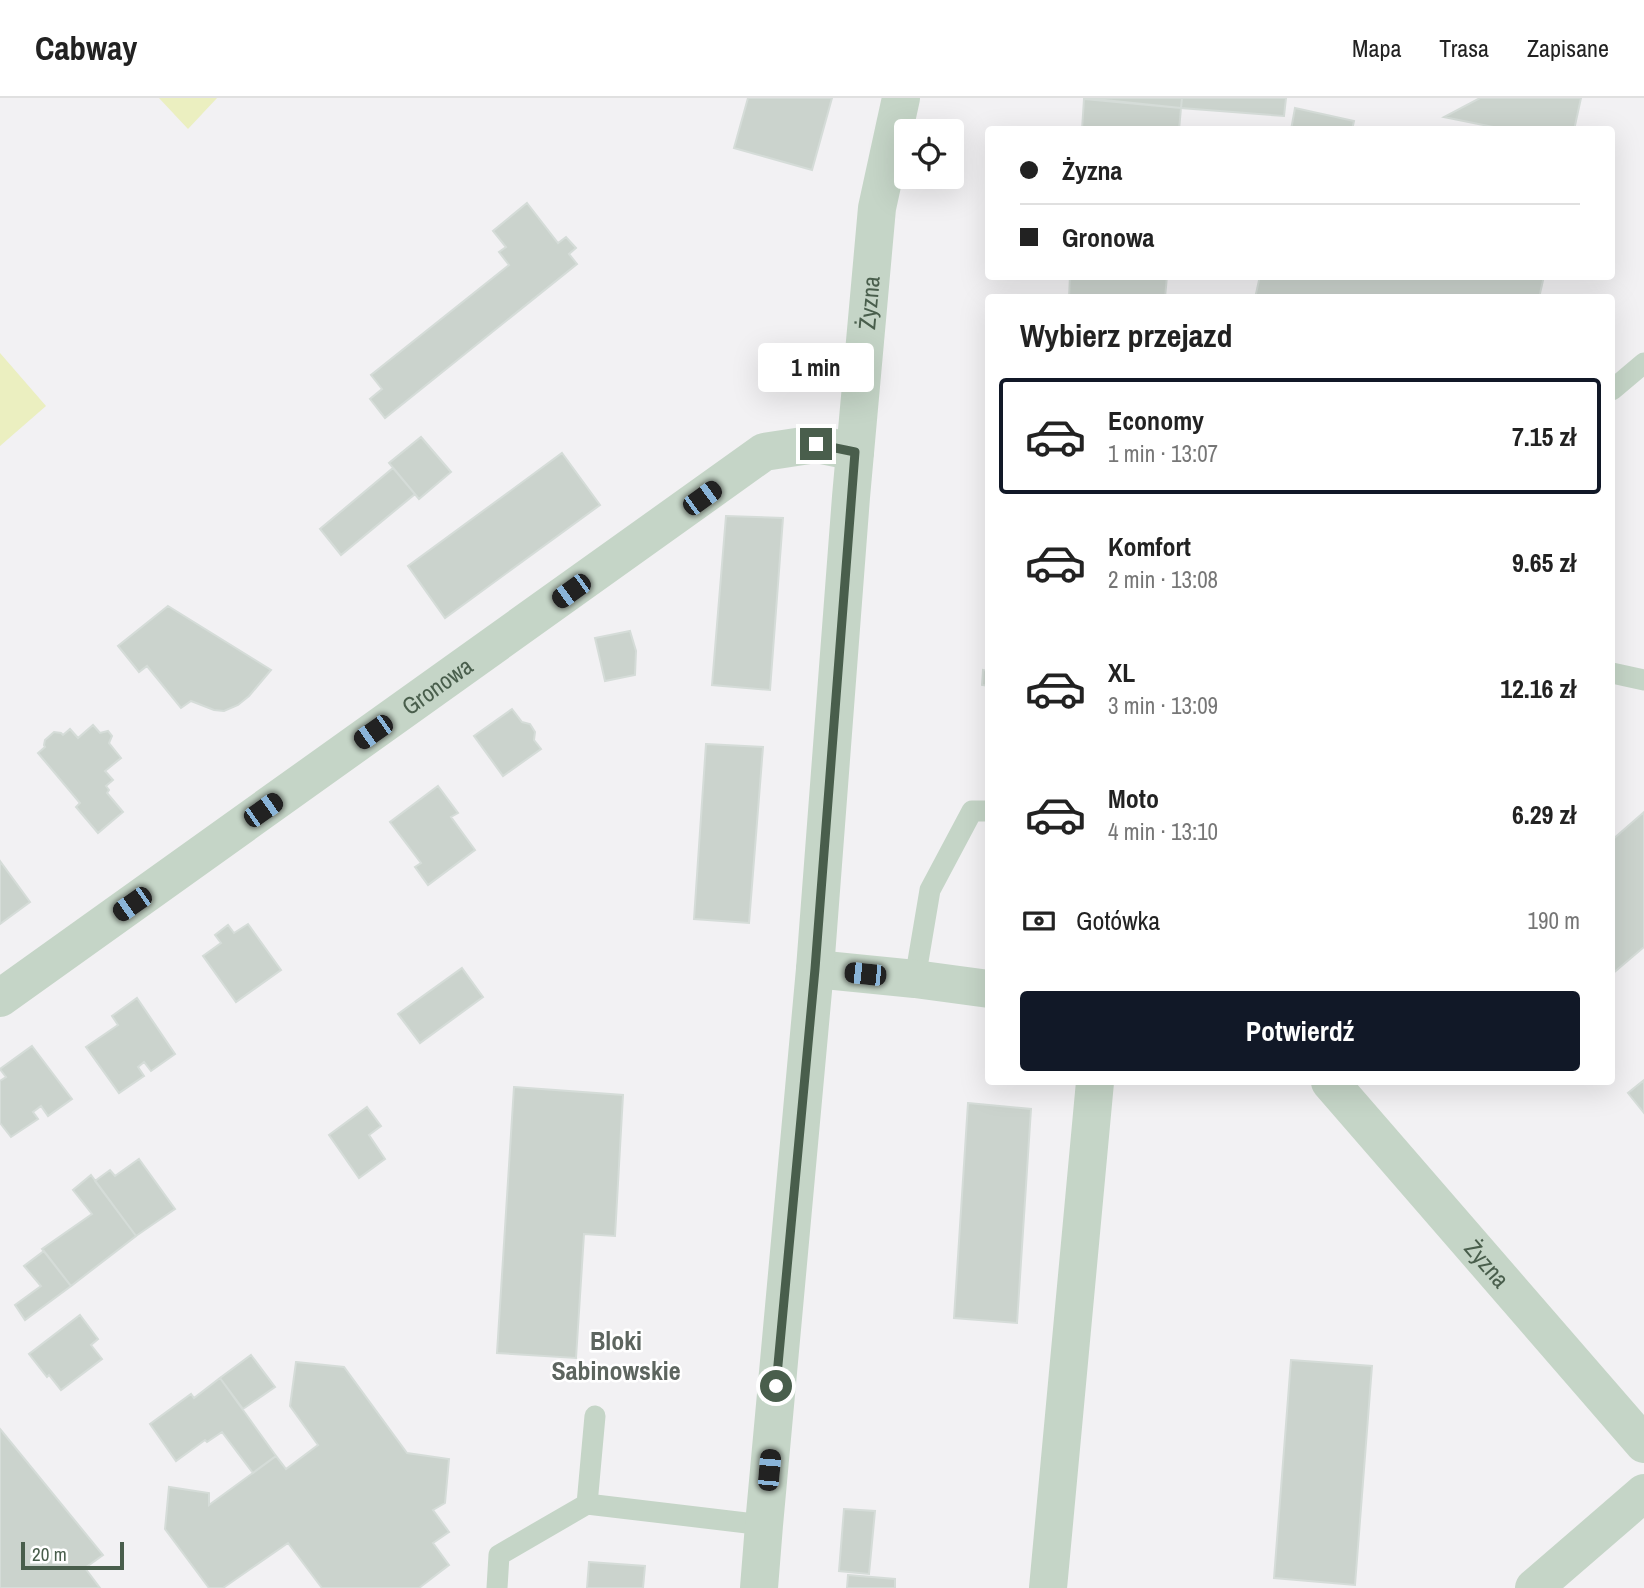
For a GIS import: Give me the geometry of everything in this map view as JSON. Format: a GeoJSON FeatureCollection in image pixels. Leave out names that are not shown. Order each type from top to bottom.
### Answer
{"type":"FeatureCollection","features":[{"type":"Feature","properties":{"kind":"street","name":"Żyzna"},"geometry":{"type":"LineString","coordinates":[[759,1588],[815,969],[855,452],[877,208],[901,98]]}},
{"type":"Feature","properties":{"kind":"street","name":"Gronowa"},"geometry":{"type":"LineString","coordinates":[[0,998],[764,452],[816,444],[855,452]]}},
{"type":"Feature","properties":{"kind":"street"},"geometry":{"type":"LineString","coordinates":[[815,969],[985,988]]}},
{"type":"Feature","properties":{"kind":"street"},"geometry":{"type":"LineString","coordinates":[[1048,1588],[1095,1085]]}},
{"type":"Feature","properties":{"kind":"street","name":"Żyzna"},"geometry":{"type":"LineString","coordinates":[[1333,1085],[1644,1444]]}},
{"type":"Feature","properties":{"kind":"street"},"geometry":{"type":"LineString","coordinates":[[1534,1588],[1644,1493]]}},
{"type":"Feature","properties":{"kind":"lane"},"geometry":{"type":"LineString","coordinates":[[1615,387],[1644,363]]}},
{"type":"Feature","properties":{"kind":"lane"},"geometry":{"type":"LineString","coordinates":[[1615,674],[1644,680]]}},
{"type":"Feature","properties":{"kind":"lane"},"geometry":{"type":"LineString","coordinates":[[915,979],[930,890],[972,811],[985,811]]}},
{"type":"Feature","properties":{"kind":"lane"},"geometry":{"type":"LineString","coordinates":[[587,1504],[595,1416]]}},
{"type":"Feature","properties":{"kind":"lane"},"geometry":{"type":"LineString","coordinates":[[497,1588],[499,1555],[587,1504],[764,1525]]}},
{"type":"Feature","properties":{"kind":"green space"},"geometry":{"type":"Polygon","coordinates":[[[159,98],[217,98],[188,129],[159,98]]]}},
{"type":"Feature","properties":{"kind":"green space"},"geometry":{"type":"Polygon","coordinates":[[[0,353],[46,406],[0,446],[0,353]]]}},
{"type":"Feature","properties":{"kind":"building"},"geometry":{"type":"Polygon","coordinates":[[[748,98],[832,98],[812,170],[734,148],[748,98]]]}},
{"type":"Feature","properties":{"kind":"building"},"geometry":{"type":"Polygon","coordinates":[[[1085,98],[1182,98],[1181,108],[1085,98]]]}},
{"type":"Feature","properties":{"kind":"building"},"geometry":{"type":"Polygon","coordinates":[[[1182,98],[1286,98],[1284,116],[1181,108],[1182,98]]]}},
{"type":"Feature","properties":{"kind":"building"},"geometry":{"type":"Polygon","coordinates":[[[1480,98],[1581,98],[1575,126],[1488,126],[1444,117],[1480,98]]]}},
{"type":"Feature","properties":{"kind":"building"},"geometry":{"type":"Polygon","coordinates":[[[1084,99],[1181,108],[1179,126],[1082,126],[1084,99]]]}},
{"type":"Feature","properties":{"kind":"building"},"geometry":{"type":"Polygon","coordinates":[[[1295,108],[1354,121],[1353,126],[1292,126],[1295,108]]]}},
{"type":"Feature","properties":{"kind":"building"},"geometry":{"type":"Polygon","coordinates":[[[527,203],[558,243],[566,237],[576,248],[569,254],[577,264],[385,418],[370,399],[382,389],[371,375],[509,265],[499,252],[506,247],[493,231],[527,203]]]}},
{"type":"Feature","properties":{"kind":"building"},"geometry":{"type":"Polygon","coordinates":[[[1070,280],[1167,280],[1165,294],[1069,294],[1070,280]]]}},
{"type":"Feature","properties":{"kind":"building"},"geometry":{"type":"Polygon","coordinates":[[[1259,280],[1543,280],[1540,294],[1256,294],[1259,280]]]}},
{"type":"Feature","properties":{"kind":"building"},"geometry":{"type":"Polygon","coordinates":[[[421,437],[451,472],[419,499],[389,463],[421,437]]]}},
{"type":"Feature","properties":{"kind":"building"},"geometry":{"type":"Polygon","coordinates":[[[562,453],[600,505],[445,618],[408,566],[562,453]]]}},
{"type":"Feature","properties":{"kind":"building"},"geometry":{"type":"Polygon","coordinates":[[[393,468],[415,494],[341,555],[320,529],[393,468]]]}},
{"type":"Feature","properties":{"kind":"building"},"geometry":{"type":"Polygon","coordinates":[[[726,516],[783,518],[770,690],[712,685],[726,516]]]}},
{"type":"Feature","properties":{"kind":"building"},"geometry":{"type":"Polygon","coordinates":[[[168,606],[271,670],[249,696],[224,711],[191,701],[181,708],[147,666],[139,672],[118,646],[168,606]]]}},
{"type":"Feature","properties":{"kind":"building"},"geometry":{"type":"Polygon","coordinates":[[[630,631],[636,651],[635,675],[605,681],[595,638],[630,631]]]}},
{"type":"Feature","properties":{"kind":"building"},"geometry":{"type":"Polygon","coordinates":[[[983,670],[985,685],[982,685],[983,670]]]}},
{"type":"Feature","properties":{"kind":"building"},"geometry":{"type":"Polygon","coordinates":[[[512,709],[522,722],[530,724],[535,732],[534,740],[541,749],[503,776],[474,736],[512,709]]]}},
{"type":"Feature","properties":{"kind":"building"},"geometry":{"type":"Polygon","coordinates":[[[93,725],[100,733],[108,731],[112,736],[109,743],[121,758],[105,771],[113,780],[106,786],[109,790],[107,793],[123,812],[98,833],[76,807],[80,803],[38,753],[45,747],[45,740],[54,732],[63,735],[70,729],[78,738],[93,725]]]}},
{"type":"Feature","properties":{"kind":"building"},"geometry":{"type":"Polygon","coordinates":[[[706,744],[763,747],[749,923],[694,919],[706,744]]]}},
{"type":"Feature","properties":{"kind":"building"},"geometry":{"type":"Polygon","coordinates":[[[438,786],[458,813],[451,817],[475,850],[428,885],[415,867],[421,863],[390,822],[438,786]]]}},
{"type":"Feature","properties":{"kind":"building"},"geometry":{"type":"Polygon","coordinates":[[[1644,812],[1644,947],[1615,971],[1615,837],[1644,812]]]}},
{"type":"Feature","properties":{"kind":"building"},"geometry":{"type":"Polygon","coordinates":[[[0,861],[30,902],[0,924],[0,861]]]}},
{"type":"Feature","properties":{"kind":"building"},"geometry":{"type":"Polygon","coordinates":[[[248,924],[281,970],[236,1002],[203,956],[221,943],[215,935],[228,925],[234,933],[248,924]]]}},
{"type":"Feature","properties":{"kind":"building"},"geometry":{"type":"Polygon","coordinates":[[[462,968],[483,997],[420,1043],[398,1014],[462,968]]]}},
{"type":"Feature","properties":{"kind":"building"},"geometry":{"type":"Polygon","coordinates":[[[137,998],[175,1054],[151,1071],[144,1062],[138,1067],[144,1076],[119,1093],[86,1047],[118,1025],[112,1016],[137,998]]]}},
{"type":"Feature","properties":{"kind":"building"},"geometry":{"type":"Polygon","coordinates":[[[32,1046],[72,1099],[48,1116],[41,1106],[33,1112],[38,1119],[11,1137],[0,1123],[0,1081],[6,1077],[0,1069],[32,1046]]]}},
{"type":"Feature","properties":{"kind":"building"},"geometry":{"type":"Polygon","coordinates":[[[1644,1080],[1644,1113],[1628,1093],[1644,1080]]]}},
{"type":"Feature","properties":{"kind":"building"},"geometry":{"type":"Polygon","coordinates":[[[514,1087],[623,1095],[615,1236],[584,1234],[576,1358],[497,1353],[514,1087]]]}},
{"type":"Feature","properties":{"kind":"building"},"geometry":{"type":"Polygon","coordinates":[[[968,1103],[1031,1109],[1017,1323],[954,1318],[968,1103]]]}},
{"type":"Feature","properties":{"kind":"building"},"geometry":{"type":"Polygon","coordinates":[[[367,1107],[381,1126],[369,1135],[385,1159],[359,1178],[329,1135],[367,1107]]]}},
{"type":"Feature","properties":{"kind":"building"},"geometry":{"type":"Polygon","coordinates":[[[139,1159],[175,1209],[136,1236],[95,1181],[110,1170],[115,1176],[139,1159]]]}},
{"type":"Feature","properties":{"kind":"building"},"geometry":{"type":"Polygon","coordinates":[[[91,1175],[136,1236],[71,1286],[42,1249],[92,1214],[73,1190],[91,1175]]]}},
{"type":"Feature","properties":{"kind":"building"},"geometry":{"type":"Polygon","coordinates":[[[44,1251],[71,1286],[25,1320],[15,1305],[41,1286],[24,1266],[44,1251]]]}},
{"type":"Feature","properties":{"kind":"building"},"geometry":{"type":"Polygon","coordinates":[[[80,1315],[98,1339],[91,1345],[102,1359],[61,1390],[29,1354],[80,1315]]]}},
{"type":"Feature","properties":{"kind":"building"},"geometry":{"type":"Polygon","coordinates":[[[251,1355],[275,1387],[243,1409],[220,1378],[251,1355]]]}},
{"type":"Feature","properties":{"kind":"building"},"geometry":{"type":"Polygon","coordinates":[[[1291,1360],[1372,1366],[1355,1585],[1274,1578],[1291,1360]]]}},
{"type":"Feature","properties":{"kind":"building"},"geometry":{"type":"Polygon","coordinates":[[[296,1362],[344,1367],[407,1453],[449,1459],[445,1503],[433,1510],[449,1532],[433,1543],[449,1565],[419,1588],[322,1588],[288,1543],[223,1588],[209,1588],[165,1529],[169,1487],[209,1493],[209,1505],[276,1456],[286,1469],[318,1445],[290,1406],[296,1362]]]}},
{"type":"Feature","properties":{"kind":"building"},"geometry":{"type":"Polygon","coordinates":[[[220,1378],[276,1456],[253,1473],[222,1432],[207,1442],[205,1440],[176,1461],[150,1424],[191,1394],[194,1398],[220,1378]]]}},
{"type":"Feature","properties":{"kind":"building"},"geometry":{"type":"Polygon","coordinates":[[[0,1429],[103,1555],[85,1568],[100,1588],[0,1588],[0,1429]]]}},
{"type":"Feature","properties":{"kind":"building"},"geometry":{"type":"Polygon","coordinates":[[[844,1509],[875,1511],[869,1574],[839,1571],[844,1509]]]}},
{"type":"Feature","properties":{"kind":"building"},"geometry":{"type":"Polygon","coordinates":[[[589,1562],[645,1566],[643,1588],[587,1588],[589,1562]]]}},
{"type":"Feature","properties":{"kind":"building"},"geometry":{"type":"Polygon","coordinates":[[[848,1575],[895,1579],[895,1588],[847,1588],[848,1575]]]}},
{"type":"Feature","properties":{"kind":"district","name":"Bloki Sabinowskie"},"geometry":{"type":"Point","coordinates":[616,1355]}},
{"type":"Feature","properties":{"kind":"route"},"geometry":{"type":"LineString","coordinates":[[776,1386],[815,969],[855,452],[816,444]]}}]}
